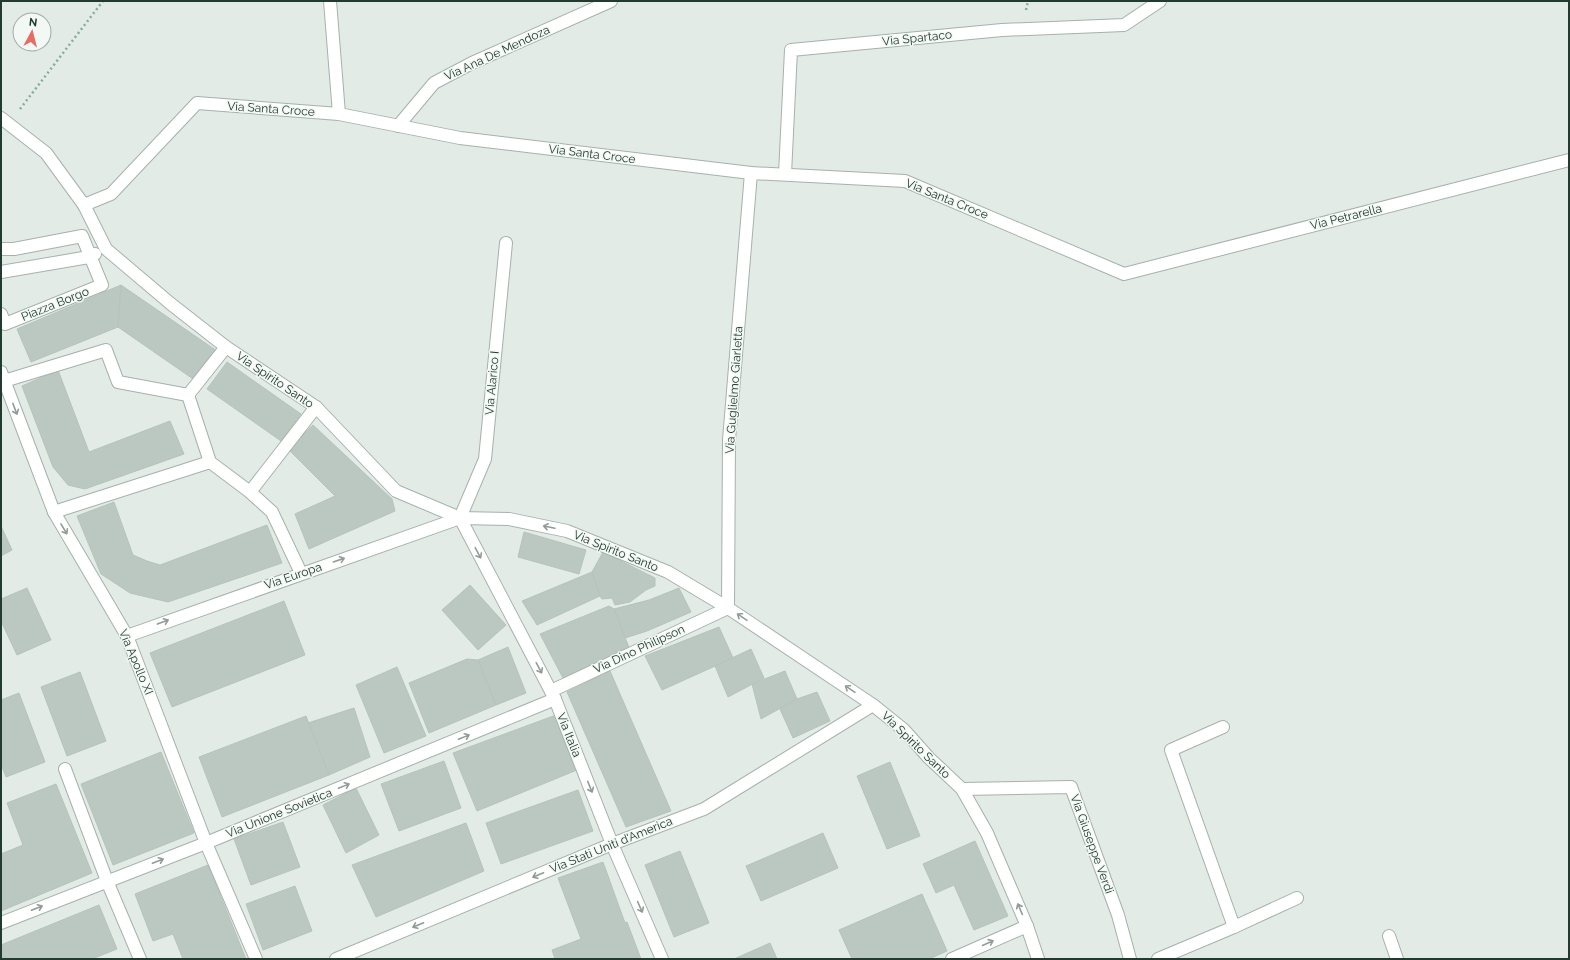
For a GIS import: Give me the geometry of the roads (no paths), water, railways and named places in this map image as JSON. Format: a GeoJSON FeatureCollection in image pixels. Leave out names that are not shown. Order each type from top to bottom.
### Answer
{"type":"FeatureCollection","features":[{"type":"Feature","properties":{"kind":"street"},"geometry":{"type":"LineString","coordinates":[[330,1],[339,114]]}},
{"type":"Feature","properties":{"kind":"street","name":"Via Ana De Mendoza"},"geometry":{"type":"LineString","coordinates":[[398,126],[434,83],[472,63],[611,1]]}},
{"type":"Feature","properties":{"kind":"street","name":"Via Spartaco"},"geometry":{"type":"LineString","coordinates":[[785,174],[791,50],[1002,30],[1124,25],[1160,1]]}},
{"type":"Feature","properties":{"kind":"street","name":"Via Santa Croce"},"geometry":{"type":"LineString","coordinates":[[84,205],[111,194],[197,104],[339,114],[460,138],[751,173],[905,181],[1124,274]]}},
{"type":"Feature","properties":{"kind":"street"},"geometry":{"type":"LineString","coordinates":[[1,272],[89,257],[106,249],[84,205],[46,153],[5,121]]}},
{"type":"Feature","properties":{"kind":"street","name":"Via Petrarella"},"geometry":{"type":"LineString","coordinates":[[1124,274],[1569,160]]}},
{"type":"Feature","properties":{"kind":"street","name":"Via Guglielmo Giarletta"},"geometry":{"type":"LineString","coordinates":[[728,608],[729,440],[751,173]]}},
{"type":"Feature","properties":{"kind":"street","name":"Piazza Borgo"},"geometry":{"type":"LineString","coordinates":[[1,249],[14,249],[82,236],[89,257],[102,284],[5,324],[1,314]]}},
{"type":"Feature","properties":{"kind":"street","name":"Via Alarico I"},"geometry":{"type":"LineString","coordinates":[[460,518],[485,459],[506,243]]}},
{"type":"Feature","properties":{"kind":"street","name":"Via Spirito Santo"},"geometry":{"type":"LineString","coordinates":[[106,249],[171,304],[226,347],[316,407],[396,491],[460,518],[509,519],[567,531],[668,572],[728,608],[873,705],[904,730],[929,758],[962,789],[987,833],[1027,926],[1038,959]]}},
{"type":"Feature","properties":{"kind":"street"},"geometry":{"type":"LineString","coordinates":[[188,395],[226,347]]}},
{"type":"Feature","properties":{"kind":"street"},"geometry":{"type":"LineString","coordinates":[[3,377],[106,350],[118,382],[188,395]]}},
{"type":"Feature","properties":{"kind":"street","name":"Via Apollo XI"},"geometry":{"type":"LineString","coordinates":[[3,377],[54,512],[127,636],[206,843],[256,959]]}},
{"type":"Feature","properties":{"kind":"street"},"geometry":{"type":"LineString","coordinates":[[188,395],[210,462],[250,492],[272,512],[302,573]]}},
{"type":"Feature","properties":{"kind":"street"},"geometry":{"type":"LineString","coordinates":[[250,492],[316,407]]}},
{"type":"Feature","properties":{"kind":"street"},"geometry":{"type":"LineString","coordinates":[[54,512],[210,462]]}},
{"type":"Feature","properties":{"kind":"street","name":"Via Europa"},"geometry":{"type":"LineString","coordinates":[[127,636],[460,518]]}},
{"type":"Feature","properties":{"kind":"street","name":"Via Italia"},"geometry":{"type":"LineString","coordinates":[[460,518],[553,695],[612,844],[662,959]]}},
{"type":"Feature","properties":{"kind":"street","name":"Via Dino Philipson"},"geometry":{"type":"LineString","coordinates":[[553,695],[728,608]]}},
{"type":"Feature","properties":{"kind":"street","name":"Via Unione Sovietica"},"geometry":{"type":"LineString","coordinates":[[1,923],[206,843],[553,695]]}},
{"type":"Feature","properties":{"kind":"street","name":"Via Stati Uniti d'America"},"geometry":{"type":"LineString","coordinates":[[336,959],[612,844],[704,808],[873,705]]}},
{"type":"Feature","properties":{"kind":"street"},"geometry":{"type":"LineString","coordinates":[[1224,727],[1171,750],[1234,927]]}},
{"type":"Feature","properties":{"kind":"street"},"geometry":{"type":"LineString","coordinates":[[65,769],[107,881],[140,959]]}},
{"type":"Feature","properties":{"kind":"street","name":"Via Giuseppe Verdi"},"geometry":{"type":"LineString","coordinates":[[962,789],[1071,787],[1118,915],[1130,959]]}},
{"type":"Feature","properties":{"kind":"street"},"geometry":{"type":"LineString","coordinates":[[1158,959],[1234,927],[1297,898]]}},
{"type":"Feature","properties":{"kind":"street"},"geometry":{"type":"LineString","coordinates":[[952,959],[1027,926]]}},
{"type":"Feature","properties":{"kind":"street"},"geometry":{"type":"LineString","coordinates":[[1389,936],[1397,959]]}}]}
